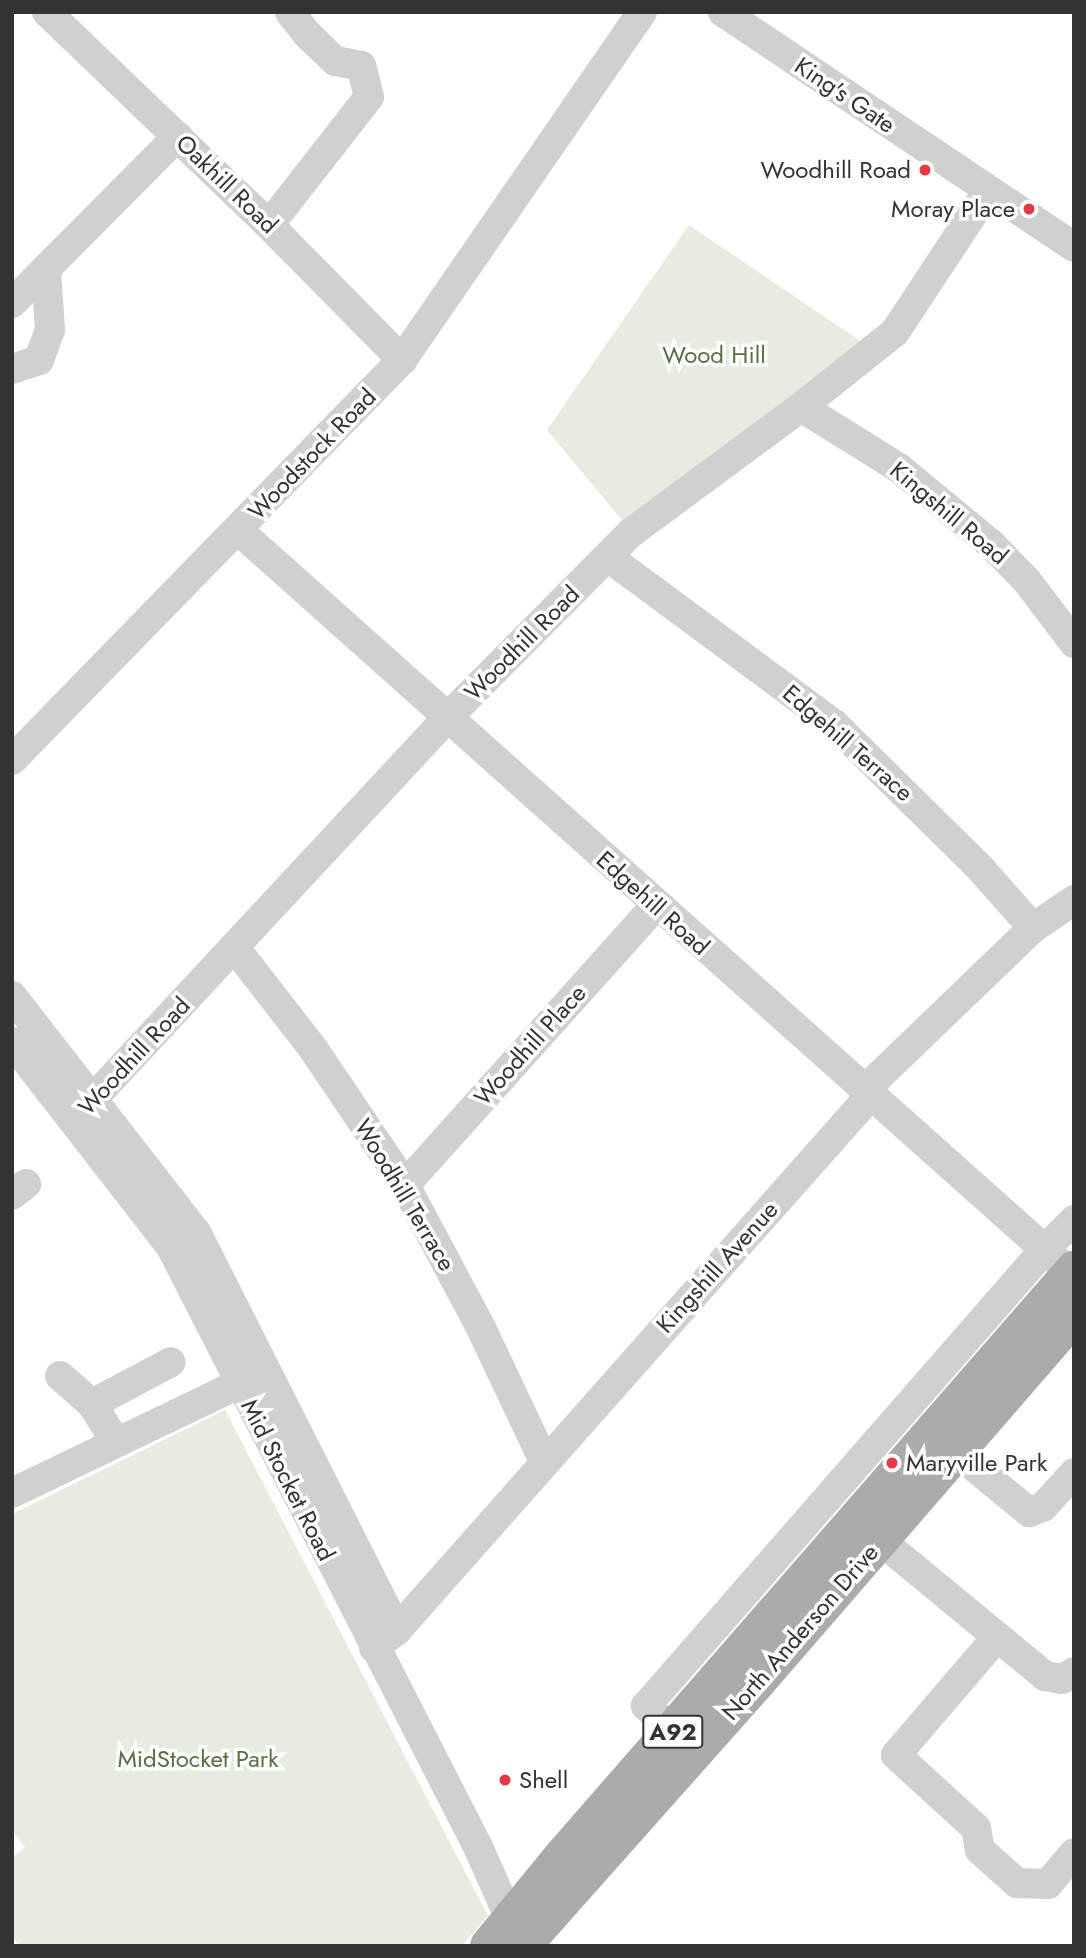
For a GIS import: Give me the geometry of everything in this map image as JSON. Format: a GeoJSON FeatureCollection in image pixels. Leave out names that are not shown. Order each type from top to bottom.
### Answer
{"type":"FeatureCollection","features":[{"type":"Feature","properties":{"kind":"main road","name":"North Anderson Drive"},"geometry":{"type":"LineString","coordinates":[[513,1938],[880,1540],[1063,1264]]}},
{"type":"Feature","properties":{"kind":"main road","name":"North Anderson Drive"},"geometry":{"type":"LineString","coordinates":[[513,1938],[563,1856],[674,1731],[945,1443],[1074,1316]]}},
{"type":"Feature","properties":{"kind":"street","name":"Oakhill Road"},"geometry":{"type":"LineString","coordinates":[[47,12],[270,225],[402,360]]}},
{"type":"Feature","properties":{"kind":"street"},"geometry":{"type":"LineString","coordinates":[[270,225],[369,97],[361,66],[335,61],[307,34],[290,12]]}},
{"type":"Feature","properties":{"kind":"street","name":"Woodstock Road"},"geometry":{"type":"LineString","coordinates":[[12,760],[402,360],[642,12]]}},
{"type":"Feature","properties":{"kind":"street","name":"King's Gate"},"geometry":{"type":"LineString","coordinates":[[723,12],[1074,247]]}},
{"type":"Feature","properties":{"kind":"street"},"geometry":{"type":"LineString","coordinates":[[12,303],[178,136]]}},
{"type":"Feature","properties":{"kind":"street","name":"Woodhill Road"},"geometry":{"type":"LineString","coordinates":[[83,1109],[448,717],[632,532],[801,407],[895,332],[988,191]]}},
{"type":"Feature","properties":{"kind":"street"},"geometry":{"type":"LineString","coordinates":[[12,369],[39,360],[50,330],[46,269]]}},
{"type":"Feature","properties":{"kind":"street","name":"Kingshill Road"},"geometry":{"type":"LineString","coordinates":[[801,407],[899,468],[992,545],[1027,581],[1074,643]]}},
{"type":"Feature","properties":{"kind":"street","name":"Edgehill Road"},"geometry":{"type":"LineString","coordinates":[[238,530],[868,1095],[1063,1264]]}},
{"type":"Feature","properties":{"kind":"street","name":"Edgehill Terrace"},"geometry":{"type":"LineString","coordinates":[[608,557],[834,724],[980,867],[1033,928]]}},
{"type":"Feature","properties":{"kind":"street","name":"Kingshill Avenue"},"geometry":{"type":"LineString","coordinates":[[385,1639],[868,1095],[877,1078],[1033,928],[1074,900]]}},
{"type":"Feature","properties":{"kind":"street","name":"Woodhill Place"},"geometry":{"type":"LineString","coordinates":[[405,1185],[656,905]]}},
{"type":"Feature","properties":{"kind":"street","name":"Woodhill Terrace"},"geometry":{"type":"LineString","coordinates":[[235,947],[314,1050],[405,1185],[481,1328],[544,1461]]}},
{"type":"Feature","properties":{"kind":"street","name":"Mid Stocket Road"},"geometry":{"type":"LineString","coordinates":[[12,996],[171,1247],[238,1384],[385,1639]]}},
{"type":"Feature","properties":{"kind":"street","name":"Mid Stocket Road"},"geometry":{"type":"LineString","coordinates":[[12,1042],[83,1109],[196,1231],[385,1639],[478,1847],[513,1938]]}},
{"type":"Feature","properties":{"kind":"street","name":"North Anderson Drive"},"geometry":{"type":"LineString","coordinates":[[674,1731],[646,1706],[1063,1264],[1074,1220]]}},
{"type":"Feature","properties":{"kind":"street"},"geometry":{"type":"LineString","coordinates":[[92,1404],[171,1362]]}},
{"type":"Feature","properties":{"kind":"street"},"geometry":{"type":"LineString","coordinates":[[61,1376],[92,1404],[115,1441]]}},
{"type":"Feature","properties":{"kind":"street"},"geometry":{"type":"LineString","coordinates":[[12,1493],[238,1384]]}},
{"type":"Feature","properties":{"kind":"street"},"geometry":{"type":"LineString","coordinates":[[945,1443],[1029,1513],[1043,1507],[1074,1473]]}},
{"type":"Feature","properties":{"kind":"street"},"geometry":{"type":"LineString","coordinates":[[880,1540],[1045,1676],[1062,1679],[1074,1672]]}},
{"type":"Feature","properties":{"kind":"street"},"geometry":{"type":"LineString","coordinates":[[997,1637],[896,1755],[976,1828],[980,1850],[1017,1883],[1048,1884],[1074,1853]]}},
{"type":"Feature","properties":{"kind":"green space","name":"Wood Hill"},"geometry":{"type":"Polygon","coordinates":[[[689,225],[875,351],[632,532],[547,430],[689,225]]]}},
{"type":"Feature","properties":{"kind":"green space","name":"MidStocket Park"},"geometry":{"type":"Polygon","coordinates":[[[225,1410],[488,1916],[461,1946],[21,1946],[12,1937],[12,1858],[25,1847],[12,1830],[12,1514],[225,1410]]]}},
{"type":"Feature","properties":{"kind":"place","name":"Woodhill Road"},"geometry":{"type":"Point","coordinates":[925,170]}},
{"type":"Feature","properties":{"kind":"place","name":"Moray Place"},"geometry":{"type":"Point","coordinates":[1029,209]}},
{"type":"Feature","properties":{"kind":"place","name":"Maryville Park"},"geometry":{"type":"Point","coordinates":[892,1463]}},
{"type":"Feature","properties":{"kind":"place","name":"Shell"},"geometry":{"type":"Point","coordinates":[505,1780]}}]}
